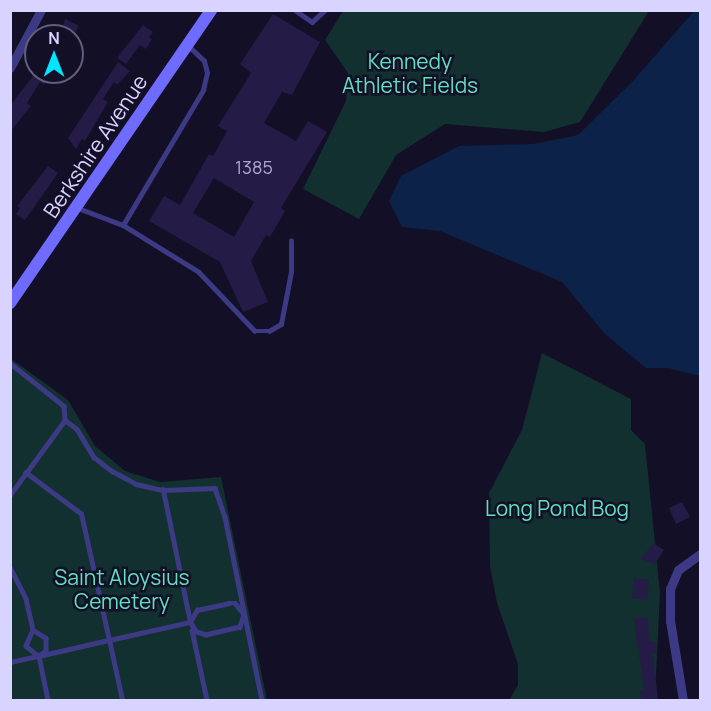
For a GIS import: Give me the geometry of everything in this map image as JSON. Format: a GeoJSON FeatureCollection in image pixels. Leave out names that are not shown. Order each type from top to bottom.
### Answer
{"type":"FeatureCollection","features":[{"type":"Feature","properties":{"kind":"main road","name":"Berkshire Avenue"},"geometry":{"type":"LineString","coordinates":[[10,303],[78,208],[210,10]]}},
{"type":"Feature","properties":{"kind":"street"},"geometry":{"type":"LineString","coordinates":[[10,68],[41,11]]}},
{"type":"Feature","properties":{"kind":"street"},"geometry":{"type":"LineString","coordinates":[[683,700],[670,621],[670,590],[678,570],[700,554]]}},
{"type":"Feature","properties":{"kind":"lane"},"geometry":{"type":"LineString","coordinates":[[295,10],[312,22],[325,10]]}},
{"type":"Feature","properties":{"kind":"lane"},"geometry":{"type":"LineString","coordinates":[[123,225],[203,90],[207,74],[204,61],[188,45]]}},
{"type":"Feature","properties":{"kind":"lane"},"geometry":{"type":"LineString","coordinates":[[78,208],[123,225],[199,272],[255,331],[269,331],[281,324],[291,272],[291,241]]}},
{"type":"Feature","properties":{"kind":"lane"},"geometry":{"type":"LineString","coordinates":[[10,363],[64,406],[65,420],[10,495]]}},
{"type":"Feature","properties":{"kind":"lane"},"geometry":{"type":"LineString","coordinates":[[65,420],[77,429],[94,457],[112,471],[136,484],[163,490],[215,488],[219,491],[262,700]]}},
{"type":"Feature","properties":{"kind":"lane"},"geometry":{"type":"LineString","coordinates":[[26,473],[81,514],[122,700]]}},
{"type":"Feature","properties":{"kind":"lane"},"geometry":{"type":"LineString","coordinates":[[163,490],[207,700]]}},
{"type":"Feature","properties":{"kind":"lane"},"geometry":{"type":"LineString","coordinates":[[10,567],[26,599],[33,630],[26,646],[39,656],[48,700]]}},
{"type":"Feature","properties":{"kind":"lane"},"geometry":{"type":"LineString","coordinates":[[10,662],[190,622],[197,610],[229,603],[234,603],[244,614]]}},
{"type":"Feature","properties":{"kind":"lane"},"geometry":{"type":"LineString","coordinates":[[190,622],[196,632],[206,635],[240,627],[244,614]]}},
{"type":"Feature","properties":{"kind":"lane"},"geometry":{"type":"LineString","coordinates":[[33,630],[46,638],[46,651],[39,656]]}},
{"type":"Feature","properties":{"kind":"green space","name":"Kennedy Athletic Fields"},"geometry":{"type":"Polygon","coordinates":[[[343,11],[649,11],[580,122],[544,132],[445,124],[396,155],[359,219],[303,189],[346,101],[348,73],[325,40],[343,11]]]}},
{"type":"Feature","properties":{"kind":"green space","name":"Long Pond Bog"},"geometry":{"type":"Polygon","coordinates":[[[542,353],[631,399],[631,430],[645,444],[660,593],[655,695],[658,700],[509,700],[518,685],[518,664],[497,603],[490,566],[489,493],[522,430],[542,353]]]}},
{"type":"Feature","properties":{"kind":"green space","name":"Saint Aloysius Cemetery"},"geometry":{"type":"Polygon","coordinates":[[[10,358],[68,400],[95,446],[125,471],[160,482],[221,477],[267,700],[11,700],[10,358]]]}},
{"type":"Feature","properties":{"kind":"water"},"geometry":{"type":"Polygon","coordinates":[[[694,11],[700,11],[700,376],[668,368],[646,368],[605,334],[562,282],[440,231],[402,227],[389,201],[401,176],[459,146],[533,144],[578,135],[631,83],[694,11]]]}},
{"type":"Feature","properties":{"kind":"building"},"geometry":{"type":"Polygon","coordinates":[[[273,14],[320,42],[292,95],[282,92],[264,123],[296,141],[308,121],[327,132],[281,208],[285,211],[270,237],[266,235],[251,261],[268,302],[243,312],[220,262],[149,221],[164,196],[180,205],[209,154],[213,156],[227,131],[218,126],[251,73],[240,64],[273,14]],[[214,178],[193,213],[234,237],[254,202],[214,178]]]}},
{"type":"Feature","properties":{"kind":"building"},"geometry":{"type":"Polygon","coordinates":[[[65,19],[75,24],[64,24],[65,19]]]}},
{"type":"Feature","properties":{"kind":"building"},"geometry":{"type":"Polygon","coordinates":[[[143,25],[153,32],[149,37],[152,39],[146,49],[140,45],[126,64],[117,58],[143,25]]]}},
{"type":"Feature","properties":{"kind":"building"},"geometry":{"type":"Polygon","coordinates":[[[118,62],[130,71],[117,85],[114,82],[103,99],[108,102],[85,141],[82,139],[76,149],[68,138],[118,62]]]}},
{"type":"Feature","properties":{"kind":"building"},"geometry":{"type":"Polygon","coordinates":[[[27,84],[39,84],[27,103],[31,106],[10,132],[12,103],[27,84]]]}},
{"type":"Feature","properties":{"kind":"building"},"geometry":{"type":"Polygon","coordinates":[[[48,166],[58,173],[25,220],[16,214],[20,208],[17,206],[48,166]]]}},
{"type":"Feature","properties":{"kind":"building"},"geometry":{"type":"Polygon","coordinates":[[[682,502],[690,517],[676,524],[669,508],[682,502]]]}},
{"type":"Feature","properties":{"kind":"building"},"geometry":{"type":"Polygon","coordinates":[[[653,543],[664,550],[655,564],[641,559],[653,543]]]}},
{"type":"Feature","properties":{"kind":"building"},"geometry":{"type":"Polygon","coordinates":[[[634,578],[649,580],[647,600],[632,598],[634,578]]]}},
{"type":"Feature","properties":{"kind":"building"},"geometry":{"type":"Polygon","coordinates":[[[647,617],[650,641],[655,642],[657,654],[653,654],[658,700],[642,700],[640,691],[644,690],[634,619],[647,617]]]}}]}
